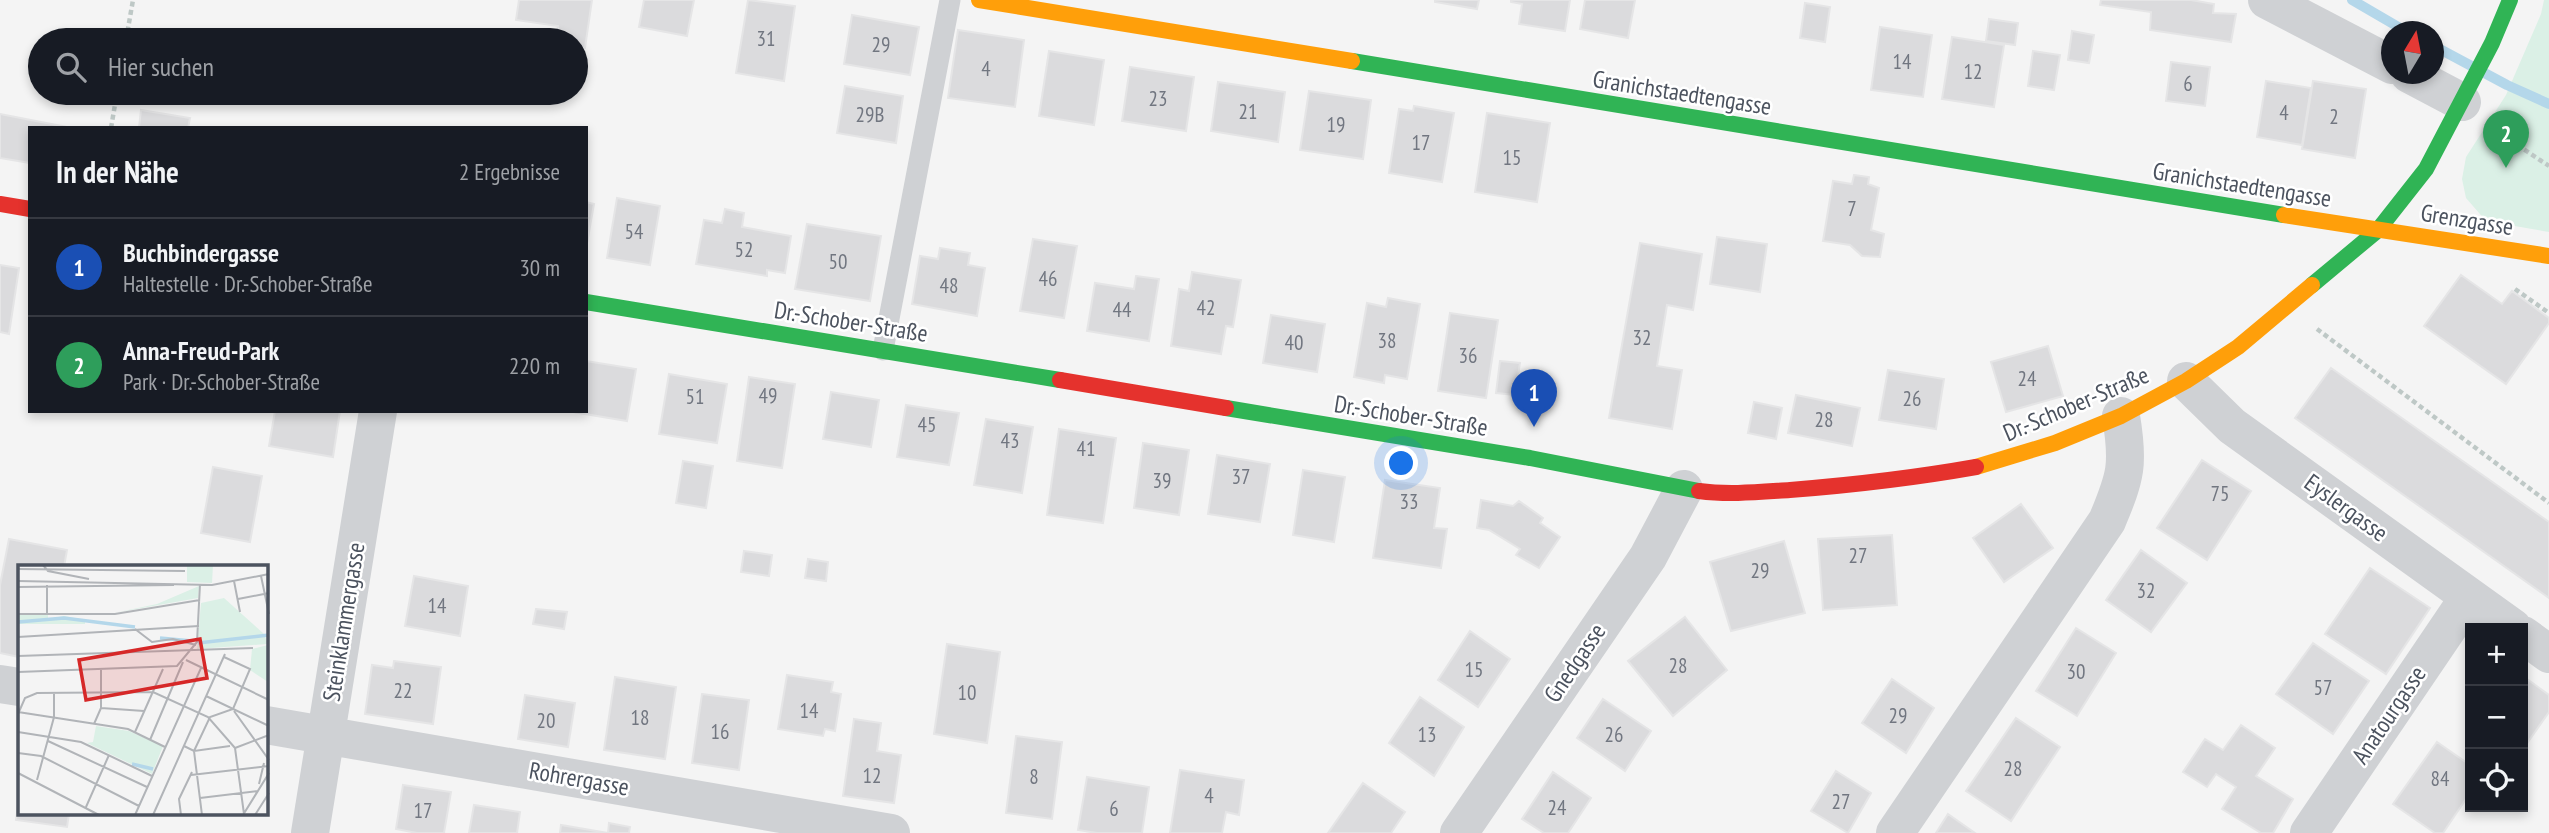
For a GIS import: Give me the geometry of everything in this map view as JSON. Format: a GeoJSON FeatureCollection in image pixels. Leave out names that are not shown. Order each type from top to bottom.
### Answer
{"type":"FeatureCollection","features":[{"type":"Feature","properties":{"kind":"street","name":"Granichstaedtengasse"},"geometry":{"type":"LineString","coordinates":[[979,0],[2378,230]]}},
{"type":"Feature","properties":{"kind":"street"},"geometry":{"type":"LineString","coordinates":[[2267,0],[2381,59]]}},
{"type":"Feature","properties":{"kind":"street","name":"Dr.-Schober-Straße"},"geometry":{"type":"LineString","coordinates":[[588,302],[1530,458],[1684,489],[1722,494],[1859,485],[1916,478],[1986,465],[2055,443],[2121,416],[2186,381],[2238,347],[2378,230],[2426,169],[2492,43],[2510,0]]}},
{"type":"Feature","properties":{"kind":"street"},"geometry":{"type":"LineString","coordinates":[[2432,84],[2464,98]]}},
{"type":"Feature","properties":{"kind":"street"},"geometry":{"type":"LineString","coordinates":[[0,204],[28,209]]}},
{"type":"Feature","properties":{"kind":"street","name":"Grenzgasse"},"geometry":{"type":"LineString","coordinates":[[2378,230],[2549,256]]}},
{"type":"Feature","properties":{"kind":"street","name":"Eyslergasse"},"geometry":{"type":"LineString","coordinates":[[2186,381],[2232,426],[2506,623]]}},
{"type":"Feature","properties":{"kind":"street","name":"Steinklammergasse"},"geometry":{"type":"LineString","coordinates":[[310,833],[377,413]]}},
{"type":"Feature","properties":{"kind":"street"},"geometry":{"type":"LineString","coordinates":[[1895,833],[2107,521],[2123,484],[2127,453],[2121,416]]}},
{"type":"Feature","properties":{"kind":"street","name":"Gnedgasse"},"geometry":{"type":"LineString","coordinates":[[1459,833],[1648,557],[1684,489]]}},
{"type":"Feature","properties":{"kind":"street","name":"Anatourgasse"},"geometry":{"type":"LineString","coordinates":[[2309,833],[2469,597]]}},
{"type":"Feature","properties":{"kind":"street"},"geometry":{"type":"LineString","coordinates":[[2528,639],[2549,654]]}},
{"type":"Feature","properties":{"kind":"street"},"geometry":{"type":"LineString","coordinates":[[0,684],[18,687]]}},
{"type":"Feature","properties":{"kind":"street","name":"Rohrergasse"},"geometry":{"type":"LineString","coordinates":[[268,725],[891,833]]}},
{"type":"Feature","properties":{"kind":"lane"},"geometry":{"type":"LineString","coordinates":[[883,350],[950,0]]}},
{"type":"Feature","properties":{"kind":"path"},"geometry":{"type":"LineString","coordinates":[[128,28],[133,0]]}},
{"type":"Feature","properties":{"kind":"path"},"geometry":{"type":"LineString","coordinates":[[2464,98],[2495,132],[2549,166]]}},
{"type":"Feature","properties":{"kind":"path"},"geometry":{"type":"LineString","coordinates":[[111,126],[115,105]]}},
{"type":"Feature","properties":{"kind":"path"},"geometry":{"type":"LineString","coordinates":[[2288,306],[2549,503]]}},
{"type":"Feature","properties":{"kind":"green space"},"geometry":{"type":"Polygon","coordinates":[[[2544,0],[2549,0],[2549,232],[2486,221],[2466,198],[2462,179],[2466,157],[2506,95],[2541,14],[2544,0]]]}},
{"type":"Feature","properties":{"kind":"building"},"geometry":{"type":"Polygon","coordinates":[[[519,0],[592,0],[588,28],[558,28],[516,20],[519,0]]]}},
{"type":"Feature","properties":{"kind":"building"},"geometry":{"type":"Polygon","coordinates":[[[644,0],[694,0],[687,36],[639,27],[644,0]]]}},
{"type":"Feature","properties":{"kind":"building"},"geometry":{"type":"Polygon","coordinates":[[[748,0],[795,6],[784,81],[736,73],[748,0]]]}},
{"type":"Feature","properties":{"kind":"building"},"geometry":{"type":"Polygon","coordinates":[[[1435,0],[1479,0],[1477,9],[1435,0]]]}},
{"type":"Feature","properties":{"kind":"building"},"geometry":{"type":"Polygon","coordinates":[[[1511,0],[1570,0],[1565,31],[1519,24],[1522,4],[1511,0]]]}},
{"type":"Feature","properties":{"kind":"building"},"geometry":{"type":"Polygon","coordinates":[[[1585,0],[1635,0],[1628,38],[1580,29],[1585,0]]]}},
{"type":"Feature","properties":{"kind":"building"},"geometry":{"type":"Polygon","coordinates":[[[2101,0],[2191,0],[2214,4],[2213,13],[2236,14],[2231,42],[2150,30],[2151,12],[2100,5],[2101,0]]]}},
{"type":"Feature","properties":{"kind":"building"},"geometry":{"type":"Polygon","coordinates":[[[1805,3],[1830,7],[1825,42],[1800,38],[1805,3]]]}},
{"type":"Feature","properties":{"kind":"building"},"geometry":{"type":"Polygon","coordinates":[[[852,15],[919,27],[910,75],[844,64],[852,15]]]}},
{"type":"Feature","properties":{"kind":"building"},"geometry":{"type":"Polygon","coordinates":[[[1989,19],[2018,23],[2015,45],[1986,41],[1989,19]]]}},
{"type":"Feature","properties":{"kind":"building"},"geometry":{"type":"Polygon","coordinates":[[[1880,27],[1932,35],[1923,97],[1871,90],[1880,27]]]}},
{"type":"Feature","properties":{"kind":"building"},"geometry":{"type":"Polygon","coordinates":[[[958,30],[1024,40],[1015,107],[948,98],[958,30]]]}},
{"type":"Feature","properties":{"kind":"building"},"geometry":{"type":"Polygon","coordinates":[[[2072,31],[2094,35],[2089,63],[2068,60],[2072,31]]]}},
{"type":"Feature","properties":{"kind":"building"},"geometry":{"type":"Polygon","coordinates":[[[1952,37],[2004,45],[1994,107],[1942,99],[1952,37]]]}},
{"type":"Feature","properties":{"kind":"building"},"geometry":{"type":"Polygon","coordinates":[[[1049,51],[1104,60],[1094,125],[1039,116],[1049,51]]]}},
{"type":"Feature","properties":{"kind":"building"},"geometry":{"type":"Polygon","coordinates":[[[2033,51],[2060,55],[2054,90],[2028,86],[2033,51]]]}},
{"type":"Feature","properties":{"kind":"building"},"geometry":{"type":"Polygon","coordinates":[[[2171,62],[2210,67],[2205,106],[2166,101],[2171,62]]]}},
{"type":"Feature","properties":{"kind":"building"},"geometry":{"type":"Polygon","coordinates":[[[1130,67],[1194,77],[1186,131],[1122,121],[1130,67]]]}},
{"type":"Feature","properties":{"kind":"building"},"geometry":{"type":"Polygon","coordinates":[[[2266,81],[2311,88],[2302,145],[2257,137],[2266,81]]]}},
{"type":"Feature","properties":{"kind":"building"},"geometry":{"type":"Polygon","coordinates":[[[2313,81],[2366,89],[2355,158],[2302,149],[2313,81]]]}},
{"type":"Feature","properties":{"kind":"building"},"geometry":{"type":"Polygon","coordinates":[[[1218,82],[1285,92],[1278,142],[1211,131],[1218,82]]]}},
{"type":"Feature","properties":{"kind":"building"},"geometry":{"type":"Polygon","coordinates":[[[845,86],[903,96],[896,143],[837,133],[845,86]]]}},
{"type":"Feature","properties":{"kind":"building"},"geometry":{"type":"Polygon","coordinates":[[[1309,91],[1371,100],[1363,159],[1300,150],[1309,91]]]}},
{"type":"Feature","properties":{"kind":"building"},"geometry":{"type":"Polygon","coordinates":[[[1414,106],[1454,113],[1442,182],[1389,173],[1399,109],[1413,111],[1414,106]]]}},
{"type":"Feature","properties":{"kind":"building"},"geometry":{"type":"Polygon","coordinates":[[[141,110],[190,118],[188,126],[139,126],[141,110]]]}},
{"type":"Feature","properties":{"kind":"building"},"geometry":{"type":"Polygon","coordinates":[[[1487,113],[1550,123],[1537,202],[1475,192],[1487,113]]]}},
{"type":"Feature","properties":{"kind":"building"},"geometry":{"type":"Polygon","coordinates":[[[0,114],[62,126],[28,126],[28,163],[0,158],[0,114]]]}},
{"type":"Feature","properties":{"kind":"building"},"geometry":{"type":"Polygon","coordinates":[[[1854,175],[1869,177],[1868,184],[1879,188],[1871,230],[1884,234],[1880,257],[1862,256],[1850,245],[1823,241],[1833,181],[1852,184],[1854,175]]]}},
{"type":"Feature","properties":{"kind":"building"},"geometry":{"type":"Polygon","coordinates":[[[617,198],[660,206],[650,265],[607,258],[617,198]]]}},
{"type":"Feature","properties":{"kind":"building"},"geometry":{"type":"Polygon","coordinates":[[[588,202],[594,204],[588,238],[588,202]]]}},
{"type":"Feature","properties":{"kind":"building"},"geometry":{"type":"Polygon","coordinates":[[[725,209],[744,213],[742,227],[791,236],[785,273],[767,270],[767,276],[696,264],[704,220],[722,223],[725,209]]]}},
{"type":"Feature","properties":{"kind":"building"},"geometry":{"type":"Polygon","coordinates":[[[807,224],[881,236],[870,301],[795,289],[807,224]]]}},
{"type":"Feature","properties":{"kind":"building"},"geometry":{"type":"Polygon","coordinates":[[[1717,237],[1767,244],[1760,292],[1710,284],[1717,237]]]}},
{"type":"Feature","properties":{"kind":"building"},"geometry":{"type":"Polygon","coordinates":[[[1033,239],[1077,246],[1064,318],[1020,311],[1033,239]]]}},
{"type":"Feature","properties":{"kind":"building"},"geometry":{"type":"Polygon","coordinates":[[[1640,243],[1702,254],[1693,310],[1667,305],[1657,366],[1682,370],[1672,429],[1609,418],[1640,243]]]}},
{"type":"Feature","properties":{"kind":"building"},"geometry":{"type":"Polygon","coordinates":[[[940,248],[970,253],[968,265],[985,268],[977,316],[912,304],[920,256],[938,259],[940,248]]]}},
{"type":"Feature","properties":{"kind":"building"},"geometry":{"type":"Polygon","coordinates":[[[0,265],[19,268],[9,334],[0,332],[0,265]]]}},
{"type":"Feature","properties":{"kind":"building"},"geometry":{"type":"Polygon","coordinates":[[[1192,272],[1241,280],[1233,327],[1226,326],[1221,354],[1171,346],[1179,289],[1189,291],[1192,272]]]}},
{"type":"Feature","properties":{"kind":"building"},"geometry":{"type":"Polygon","coordinates":[[[2461,275],[2502,304],[2512,291],[2549,318],[2549,323],[2506,384],[2424,326],[2461,275]]]}},
{"type":"Feature","properties":{"kind":"building"},"geometry":{"type":"Polygon","coordinates":[[[1136,276],[1159,279],[1149,341],[1087,331],[1095,283],[1134,289],[1136,276]]]}},
{"type":"Feature","properties":{"kind":"building"},"geometry":{"type":"Polygon","coordinates":[[[1388,298],[1420,304],[1407,379],[1385,375],[1384,383],[1354,377],[1367,303],[1386,307],[1388,298]]]}},
{"type":"Feature","properties":{"kind":"building"},"geometry":{"type":"Polygon","coordinates":[[[1450,313],[1498,320],[1486,398],[1438,391],[1450,313]]]}},
{"type":"Feature","properties":{"kind":"building"},"geometry":{"type":"Polygon","coordinates":[[[1271,315],[1325,324],[1317,372],[1263,363],[1271,315]]]}},
{"type":"Feature","properties":{"kind":"building"},"geometry":{"type":"Polygon","coordinates":[[[2048,346],[2063,396],[2006,412],[1991,362],[2048,346]]]}},
{"type":"Feature","properties":{"kind":"building"},"geometry":{"type":"Polygon","coordinates":[[[588,361],[636,369],[627,421],[579,413],[588,413],[588,361]]]}},
{"type":"Feature","properties":{"kind":"building"},"geometry":{"type":"Polygon","coordinates":[[[1500,361],[1520,363],[1515,395],[1496,393],[1500,361]]]}},
{"type":"Feature","properties":{"kind":"building"},"geometry":{"type":"Polygon","coordinates":[[[2331,368],[2549,522],[2549,598],[2295,418],[2331,368]]]}},
{"type":"Feature","properties":{"kind":"building"},"geometry":{"type":"Polygon","coordinates":[[[1888,370],[1944,379],[1936,429],[1879,420],[1888,370]]]}},
{"type":"Feature","properties":{"kind":"building"},"geometry":{"type":"Polygon","coordinates":[[[669,374],[727,384],[717,443],[659,434],[669,374]]]}},
{"type":"Feature","properties":{"kind":"building"},"geometry":{"type":"Polygon","coordinates":[[[749,377],[795,384],[782,468],[737,461],[749,377]]]}},
{"type":"Feature","properties":{"kind":"building"},"geometry":{"type":"Polygon","coordinates":[[[831,392],[879,400],[871,447],[823,439],[831,392]]]}},
{"type":"Feature","properties":{"kind":"building"},"geometry":{"type":"Polygon","coordinates":[[[1796,395],[1860,408],[1852,446],[1788,433],[1796,395]]]}},
{"type":"Feature","properties":{"kind":"building"},"geometry":{"type":"Polygon","coordinates":[[[1754,402],[1782,408],[1776,439],[1748,433],[1754,402]]]}},
{"type":"Feature","properties":{"kind":"building"},"geometry":{"type":"Polygon","coordinates":[[[906,405],[959,413],[949,465],[897,457],[906,405]]]}},
{"type":"Feature","properties":{"kind":"building"},"geometry":{"type":"Polygon","coordinates":[[[275,413],[340,413],[333,457],[269,446],[275,413]]]}},
{"type":"Feature","properties":{"kind":"building"},"geometry":{"type":"Polygon","coordinates":[[[986,419],[1033,427],[1022,493],[974,485],[986,419]]]}},
{"type":"Feature","properties":{"kind":"building"},"geometry":{"type":"Polygon","coordinates":[[[1059,429],[1116,438],[1103,523],[1047,515],[1059,429]]]}},
{"type":"Feature","properties":{"kind":"building"},"geometry":{"type":"Polygon","coordinates":[[[1143,443],[1189,450],[1179,515],[1134,508],[1143,443]]]}},
{"type":"Feature","properties":{"kind":"building"},"geometry":{"type":"Polygon","coordinates":[[[1217,455],[1270,464],[1260,522],[1208,514],[1217,455]]]}},
{"type":"Feature","properties":{"kind":"building"},"geometry":{"type":"Polygon","coordinates":[[[2202,460],[2251,491],[2207,560],[2157,528],[2202,460]]]}},
{"type":"Feature","properties":{"kind":"building"},"geometry":{"type":"Polygon","coordinates":[[[683,461],[713,466],[706,508],[676,503],[683,461]]]}},
{"type":"Feature","properties":{"kind":"building"},"geometry":{"type":"Polygon","coordinates":[[[213,467],[262,476],[250,542],[201,533],[213,467]]]}},
{"type":"Feature","properties":{"kind":"building"},"geometry":{"type":"Polygon","coordinates":[[[1303,470],[1345,477],[1334,542],[1293,535],[1303,470]]]}},
{"type":"Feature","properties":{"kind":"building"},"geometry":{"type":"Polygon","coordinates":[[[1385,480],[1440,488],[1434,528],[1447,529],[1441,568],[1373,558],[1385,480]]]}},
{"type":"Feature","properties":{"kind":"building"},"geometry":{"type":"Polygon","coordinates":[[[1481,500],[1513,506],[1519,501],[1543,518],[1540,523],[1560,537],[1539,568],[1516,555],[1520,549],[1489,530],[1477,528],[1481,500]]]}},
{"type":"Feature","properties":{"kind":"building"},"geometry":{"type":"Polygon","coordinates":[[[2021,504],[2053,548],[2004,582],[1973,538],[2021,504]]]}},
{"type":"Feature","properties":{"kind":"building"},"geometry":{"type":"Polygon","coordinates":[[[1892,535],[1897,605],[1823,610],[1818,539],[1892,535]]]}},
{"type":"Feature","properties":{"kind":"building"},"geometry":{"type":"Polygon","coordinates":[[[9,539],[67,550],[64,565],[18,565],[18,657],[0,653],[0,585],[9,539]]]}},
{"type":"Feature","properties":{"kind":"building"},"geometry":{"type":"Polygon","coordinates":[[[1784,541],[1805,613],[1731,631],[1710,562],[1784,541]]]}},
{"type":"Feature","properties":{"kind":"building"},"geometry":{"type":"Polygon","coordinates":[[[2141,550],[2187,583],[2151,632],[2106,600],[2141,550]]]}},
{"type":"Feature","properties":{"kind":"building"},"geometry":{"type":"Polygon","coordinates":[[[744,551],[772,555],[769,576],[741,572],[744,551]]]}},
{"type":"Feature","properties":{"kind":"building"},"geometry":{"type":"Polygon","coordinates":[[[808,559],[828,562],[826,581],[805,578],[808,559]]]}},
{"type":"Feature","properties":{"kind":"building"},"geometry":{"type":"Polygon","coordinates":[[[2370,568],[2430,608],[2386,674],[2325,634],[2370,568]]]}},
{"type":"Feature","properties":{"kind":"building"},"geometry":{"type":"Polygon","coordinates":[[[414,576],[468,586],[460,636],[405,626],[414,576]]]}},
{"type":"Feature","properties":{"kind":"building"},"geometry":{"type":"Polygon","coordinates":[[[536,609],[567,612],[564,629],[533,624],[536,609]]]}},
{"type":"Feature","properties":{"kind":"building"},"geometry":{"type":"Polygon","coordinates":[[[1685,617],[1727,670],[1673,716],[1628,661],[1685,617]]]}},
{"type":"Feature","properties":{"kind":"building"},"geometry":{"type":"Polygon","coordinates":[[[2076,628],[2116,653],[2077,716],[2036,691],[2076,628]]]}},
{"type":"Feature","properties":{"kind":"building"},"geometry":{"type":"Polygon","coordinates":[[[1470,631],[1510,659],[1478,707],[1438,680],[1470,631]]]}},
{"type":"Feature","properties":{"kind":"building"},"geometry":{"type":"Polygon","coordinates":[[[2313,643],[2369,681],[2333,734],[2276,694],[2313,643]]]}},
{"type":"Feature","properties":{"kind":"building"},"geometry":{"type":"Polygon","coordinates":[[[947,644],[1000,652],[987,743],[934,734],[947,644]]]}},
{"type":"Feature","properties":{"kind":"building"},"geometry":{"type":"Polygon","coordinates":[[[394,661],[441,667],[433,724],[365,714],[372,665],[393,668],[394,661]]]}},
{"type":"Feature","properties":{"kind":"building"},"geometry":{"type":"Polygon","coordinates":[[[787,675],[833,682],[831,692],[841,694],[835,731],[825,729],[823,736],[778,729],[787,675]]]}},
{"type":"Feature","properties":{"kind":"building"},"geometry":{"type":"Polygon","coordinates":[[[615,677],[676,687],[665,759],[604,750],[615,677]]]}},
{"type":"Feature","properties":{"kind":"building"},"geometry":{"type":"Polygon","coordinates":[[[1892,679],[1934,708],[1906,753],[1862,723],[1892,679]]]}},
{"type":"Feature","properties":{"kind":"building"},"geometry":{"type":"Polygon","coordinates":[[[2528,680],[2549,695],[2549,712],[2528,742],[2528,680]]]}},
{"type":"Feature","properties":{"kind":"building"},"geometry":{"type":"Polygon","coordinates":[[[702,694],[749,700],[739,770],[692,763],[702,694]]]}},
{"type":"Feature","properties":{"kind":"building"},"geometry":{"type":"Polygon","coordinates":[[[525,695],[575,703],[568,747],[518,739],[525,695]]]}},
{"type":"Feature","properties":{"kind":"building"},"geometry":{"type":"Polygon","coordinates":[[[1420,697],[1464,727],[1434,776],[1389,743],[1420,697]]]}},
{"type":"Feature","properties":{"kind":"building"},"geometry":{"type":"Polygon","coordinates":[[[1603,699],[1651,731],[1625,771],[1577,738],[1603,699]]]}},
{"type":"Feature","properties":{"kind":"building"},"geometry":{"type":"Polygon","coordinates":[[[2016,718],[2060,747],[2011,821],[1966,791],[2016,718]]]}},
{"type":"Feature","properties":{"kind":"building"},"geometry":{"type":"Polygon","coordinates":[[[854,719],[881,723],[877,751],[901,755],[894,803],[843,796],[854,719]]]}},
{"type":"Feature","properties":{"kind":"building"},"geometry":{"type":"Polygon","coordinates":[[[2241,725],[2275,748],[2256,776],[2293,799],[2273,833],[2261,833],[2222,809],[2236,787],[2216,774],[2207,787],[2183,772],[2205,739],[2223,750],[2241,725]]]}},
{"type":"Feature","properties":{"kind":"building"},"geometry":{"type":"Polygon","coordinates":[[[1016,736],[1062,742],[1052,819],[1006,813],[1016,736]]]}},
{"type":"Feature","properties":{"kind":"building"},"geometry":{"type":"Polygon","coordinates":[[[2437,742],[2465,762],[2465,800],[2443,833],[2435,833],[2393,804],[2437,742]]]}},
{"type":"Feature","properties":{"kind":"building"},"geometry":{"type":"Polygon","coordinates":[[[1180,770],[1244,780],[1239,815],[1226,812],[1222,833],[1170,833],[1180,770]]]}},
{"type":"Feature","properties":{"kind":"building"},"geometry":{"type":"Polygon","coordinates":[[[1836,771],[1871,793],[1848,833],[1811,811],[1836,771]]]}},
{"type":"Feature","properties":{"kind":"building"},"geometry":{"type":"Polygon","coordinates":[[[1553,772],[1591,798],[1568,833],[1544,833],[1522,819],[1553,772]]]}},
{"type":"Feature","properties":{"kind":"building"},"geometry":{"type":"Polygon","coordinates":[[[1087,777],[1149,787],[1142,833],[1097,833],[1078,830],[1087,777]]]}},
{"type":"Feature","properties":{"kind":"building"},"geometry":{"type":"Polygon","coordinates":[[[1363,783],[1405,812],[1391,833],[1328,833],[1363,783]]]}},
{"type":"Feature","properties":{"kind":"building"},"geometry":{"type":"Polygon","coordinates":[[[403,785],[451,792],[444,833],[417,833],[396,829],[403,785]]]}},
{"type":"Feature","properties":{"kind":"building"},"geometry":{"type":"Polygon","coordinates":[[[18,805],[18,816],[69,816],[67,827],[16,820],[18,805]]]}},
{"type":"Feature","properties":{"kind":"building"},"geometry":{"type":"Polygon","coordinates":[[[474,805],[520,812],[517,833],[469,833],[474,805]]]}},
{"type":"Feature","properties":{"kind":"building"},"geometry":{"type":"Polygon","coordinates":[[[1948,814],[1975,833],[1936,833],[1948,814]]]}},
{"type":"Feature","properties":{"kind":"building"},"geometry":{"type":"Polygon","coordinates":[[[609,823],[630,827],[629,833],[608,833],[609,823]]]}},
{"type":"Feature","properties":{"kind":"building"},"geometry":{"type":"Polygon","coordinates":[[[561,825],[608,833],[560,833],[561,825]]]}},
{"type":"Feature","properties":{"kind":"waterway"},"geometry":{"type":"LineString","coordinates":[[2352,0],[2388,21]]}},
{"type":"Feature","properties":{"kind":"waterway"},"geometry":{"type":"LineString","coordinates":[[2444,51],[2549,104]]}},
{"type":"Feature","properties":{"kind":"traffic: fast"},"geometry":{"type":"LineString","coordinates":[[2312,285],[2378,230],[2426,169],[2492,43],[2510,0]]}},
{"type":"Feature","properties":{"kind":"traffic: fast"},"geometry":{"type":"LineString","coordinates":[[1352,61],[2284,215]]}},
{"type":"Feature","properties":{"kind":"traffic: fast"},"geometry":{"type":"LineString","coordinates":[[588,302],[1060,380]]}},
{"type":"Feature","properties":{"kind":"traffic: fast"},"geometry":{"type":"LineString","coordinates":[[1226,408],[1530,458],[1699,491]]}},
{"type":"Feature","properties":{"kind":"traffic: slow"},"geometry":{"type":"LineString","coordinates":[[979,0],[1352,61]]}},
{"type":"Feature","properties":{"kind":"traffic: slow"},"geometry":{"type":"LineString","coordinates":[[2284,215],[2549,256]]}},
{"type":"Feature","properties":{"kind":"traffic: slow"},"geometry":{"type":"LineString","coordinates":[[1976,467],[2055,443],[2121,416],[2186,381],[2238,347],[2312,285]]}},
{"type":"Feature","properties":{"kind":"traffic: jam"},"geometry":{"type":"LineString","coordinates":[[0,204],[28,209]]}},
{"type":"Feature","properties":{"kind":"traffic: jam"},"geometry":{"type":"LineString","coordinates":[[1060,380],[1226,408]]}},
{"type":"Feature","properties":{"kind":"traffic: jam"},"geometry":{"type":"LineString","coordinates":[[1699,491],[1744,493],[1814,488],[1976,467]]}},
{"type":"Feature","properties":{"kind":"place","name":"Anna-Freud-Park"},"geometry":{"type":"Point","coordinates":[2506,168]}},
{"type":"Feature","properties":{"kind":"place","name":"Buchbindergasse"},"geometry":{"type":"Point","coordinates":[1534,427]}}]}
